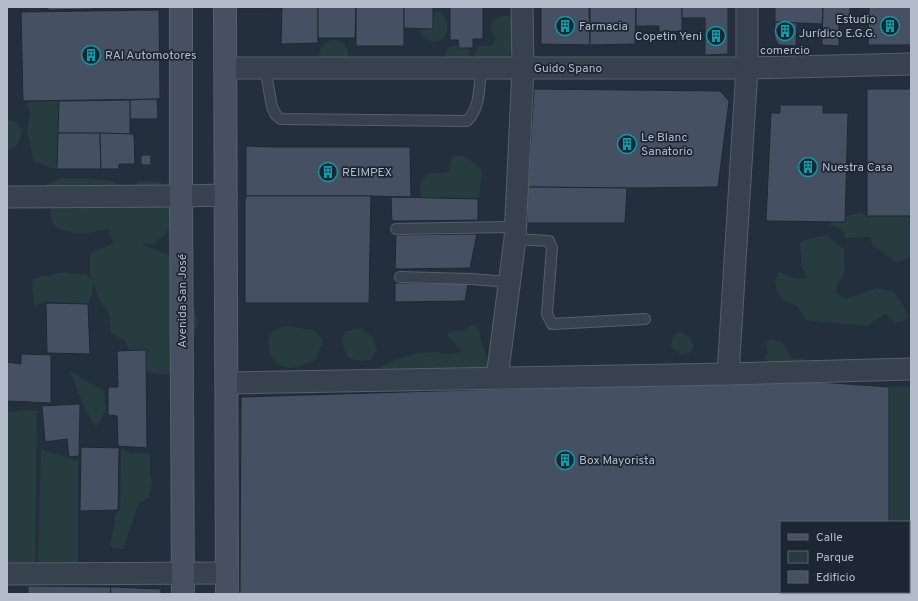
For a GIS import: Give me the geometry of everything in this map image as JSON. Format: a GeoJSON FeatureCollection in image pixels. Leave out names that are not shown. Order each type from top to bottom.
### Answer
{"type":"FeatureCollection","features":[{"type":"Feature","properties":{"kind":"street","name":"Avenida San José"},"geometry":{"type":"LineString","coordinates":[[181,7],[183,583]]}},
{"type":"Feature","properties":{"kind":"street"},"geometry":{"type":"LineString","coordinates":[[225,7],[227,594]]}},
{"type":"Feature","properties":{"kind":"street"},"geometry":{"type":"LineString","coordinates":[[497,378],[515,233],[523,68],[522,7]]}},
{"type":"Feature","properties":{"kind":"street"},"geometry":{"type":"LineString","coordinates":[[728,374],[748,68],[747,7]]}},
{"type":"Feature","properties":{"kind":"street","name":"Guido Spano"},"geometry":{"type":"LineString","coordinates":[[225,68],[748,68],[911,64]]}},
{"type":"Feature","properties":{"kind":"street"},"geometry":{"type":"LineString","coordinates":[[7,197],[226,195]]}},
{"type":"Feature","properties":{"kind":"street"},"geometry":{"type":"LineString","coordinates":[[227,383],[728,374],[911,369]]}},
{"type":"Feature","properties":{"kind":"street"},"geometry":{"type":"LineString","coordinates":[[7,574],[183,583],[227,573]]}},
{"type":"Feature","properties":{"kind":"street"},"geometry":{"type":"LineString","coordinates":[[910,594],[911,586]]}},
{"type":"Feature","properties":{"kind":"lane"},"geometry":{"type":"LineString","coordinates":[[265,68],[272,107],[276,115],[281,119],[460,120],[467,120],[473,115],[477,106],[481,68]]}},
{"type":"Feature","properties":{"kind":"lane"},"geometry":{"type":"LineString","coordinates":[[396,229],[515,233],[549,241],[552,248],[552,260],[547,314],[552,324],[645,319]]}},
{"type":"Feature","properties":{"kind":"lane"},"geometry":{"type":"LineString","coordinates":[[400,277],[510,282]]}},
{"type":"Feature","properties":{"kind":"green space"},"geometry":{"type":"Polygon","coordinates":[[[433,11],[442,14],[445,17],[448,29],[443,39],[437,41],[430,41],[425,38],[419,29],[419,25],[433,11]]]}},
{"type":"Feature","properties":{"kind":"green space"},"geometry":{"type":"Polygon","coordinates":[[[502,16],[510,16],[514,28],[513,45],[505,60],[475,60],[475,52],[478,46],[488,46],[494,44],[495,38],[490,27],[494,20],[502,16]]]}},
{"type":"Feature","properties":{"kind":"green space"},"geometry":{"type":"Polygon","coordinates":[[[331,40],[336,40],[345,46],[348,53],[347,62],[319,58],[322,47],[331,40]]]}},
{"type":"Feature","properties":{"kind":"green space"},"geometry":{"type":"Polygon","coordinates":[[[459,45],[459,48],[468,48],[470,58],[456,64],[445,57],[446,50],[453,46],[459,45]]]}},
{"type":"Feature","properties":{"kind":"green space"},"geometry":{"type":"Polygon","coordinates":[[[59,101],[57,169],[34,162],[27,131],[30,114],[27,103],[59,101]]]}},
{"type":"Feature","properties":{"kind":"green space"},"geometry":{"type":"Polygon","coordinates":[[[7,120],[14,121],[22,128],[19,142],[15,147],[7,151],[7,120]]]}},
{"type":"Feature","properties":{"kind":"green space"},"geometry":{"type":"Polygon","coordinates":[[[452,156],[465,156],[482,170],[479,198],[421,198],[420,183],[427,174],[449,172],[452,156]]]}},
{"type":"Feature","properties":{"kind":"green space"},"geometry":{"type":"Polygon","coordinates":[[[61,178],[90,178],[111,181],[127,188],[141,181],[160,182],[170,190],[174,223],[154,244],[140,244],[155,249],[173,258],[191,285],[193,304],[198,322],[188,352],[174,373],[160,375],[146,371],[146,351],[130,351],[125,341],[111,333],[109,314],[99,299],[93,282],[92,293],[88,304],[47,301],[34,306],[32,279],[64,272],[86,274],[92,280],[90,275],[90,253],[115,243],[113,242],[108,229],[82,234],[60,230],[52,222],[46,185],[61,178]]]}},
{"type":"Feature","properties":{"kind":"green space"},"geometry":{"type":"Polygon","coordinates":[[[860,212],[867,216],[909,216],[911,222],[911,257],[896,262],[873,246],[870,237],[844,238],[845,233],[839,228],[829,225],[832,219],[860,212]]]}},
{"type":"Feature","properties":{"kind":"green space"},"geometry":{"type":"Polygon","coordinates":[[[826,235],[844,249],[845,272],[837,285],[836,293],[845,299],[877,288],[893,292],[905,308],[908,316],[903,321],[895,323],[886,314],[868,326],[805,320],[798,307],[782,299],[777,291],[775,281],[779,272],[793,278],[808,279],[802,266],[800,242],[826,235]]]}},
{"type":"Feature","properties":{"kind":"green space"},"geometry":{"type":"Polygon","coordinates":[[[473,324],[479,330],[481,342],[489,362],[507,368],[379,368],[392,361],[412,354],[426,352],[457,353],[461,351],[447,335],[451,331],[463,330],[473,324]]]}},
{"type":"Feature","properties":{"kind":"green space"},"geometry":{"type":"Polygon","coordinates":[[[285,326],[313,330],[323,340],[316,360],[297,367],[289,368],[279,365],[270,355],[268,339],[273,331],[285,326]]]}},
{"type":"Feature","properties":{"kind":"green space"},"geometry":{"type":"Polygon","coordinates":[[[361,328],[373,337],[377,350],[371,360],[359,361],[348,358],[341,340],[346,331],[361,328]]]}},
{"type":"Feature","properties":{"kind":"green space"},"geometry":{"type":"Polygon","coordinates":[[[680,331],[690,338],[694,346],[690,353],[680,354],[671,347],[673,336],[680,331]]]}},
{"type":"Feature","properties":{"kind":"green space"},"geometry":{"type":"Polygon","coordinates":[[[770,340],[782,343],[792,359],[803,358],[812,364],[773,370],[765,356],[768,354],[766,342],[770,340]]]}},
{"type":"Feature","properties":{"kind":"green space"},"geometry":{"type":"Polygon","coordinates":[[[70,371],[104,391],[106,411],[96,427],[86,411],[70,371]]]}},
{"type":"Feature","properties":{"kind":"green space"},"geometry":{"type":"Polygon","coordinates":[[[889,387],[911,387],[911,594],[888,594],[910,593],[910,521],[889,521],[889,387]]]}},
{"type":"Feature","properties":{"kind":"green space"},"geometry":{"type":"Polygon","coordinates":[[[21,410],[37,411],[35,568],[7,571],[7,413],[21,410]]]}},
{"type":"Feature","properties":{"kind":"green space"},"geometry":{"type":"Polygon","coordinates":[[[121,448],[131,453],[148,453],[150,456],[150,473],[152,480],[149,498],[140,502],[123,549],[110,547],[116,514],[120,509],[121,448]]]}},
{"type":"Feature","properties":{"kind":"green space"},"geometry":{"type":"Polygon","coordinates":[[[41,449],[78,461],[78,568],[38,569],[41,449]]]}},
{"type":"Feature","properties":{"kind":"building"},"geometry":{"type":"Polygon","coordinates":[[[48,7],[93,7],[93,9],[48,10],[48,7]]]}},
{"type":"Feature","properties":{"kind":"building"},"geometry":{"type":"Polygon","coordinates":[[[268,7],[268,8],[237,8],[268,7]]]}},
{"type":"Feature","properties":{"kind":"building"},"geometry":{"type":"Polygon","coordinates":[[[282,7],[318,7],[318,43],[281,44],[282,7]]]}},
{"type":"Feature","properties":{"kind":"building"},"geometry":{"type":"Polygon","coordinates":[[[318,7],[356,7],[355,38],[318,38],[318,7]]]}},
{"type":"Feature","properties":{"kind":"building"},"geometry":{"type":"Polygon","coordinates":[[[356,7],[404,7],[404,46],[356,46],[356,7]]]}},
{"type":"Feature","properties":{"kind":"building"},"geometry":{"type":"Polygon","coordinates":[[[404,7],[433,7],[433,29],[404,28],[404,7]]]}},
{"type":"Feature","properties":{"kind":"building"},"geometry":{"type":"Polygon","coordinates":[[[450,7],[483,7],[483,39],[473,39],[473,48],[459,48],[458,40],[450,40],[450,7]]]}},
{"type":"Feature","properties":{"kind":"building","name":"Farmacia"},"geometry":{"type":"Polygon","coordinates":[[[541,7],[589,7],[590,45],[541,44],[541,7]]]}},
{"type":"Feature","properties":{"kind":"building"},"geometry":{"type":"Polygon","coordinates":[[[590,7],[636,7],[635,44],[590,45],[590,7]]]}},
{"type":"Feature","properties":{"kind":"building"},"geometry":{"type":"Polygon","coordinates":[[[636,7],[682,7],[682,31],[659,32],[659,26],[636,26],[636,7]]]}},
{"type":"Feature","properties":{"kind":"building","name":"Copetin Yeni"},"geometry":{"type":"Polygon","coordinates":[[[682,7],[728,7],[728,54],[705,55],[705,18],[682,18],[682,7]]]}},
{"type":"Feature","properties":{"kind":"building"},"geometry":{"type":"Polygon","coordinates":[[[775,7],[823,7],[822,24],[775,22],[775,7]]]}},
{"type":"Feature","properties":{"kind":"building"},"geometry":{"type":"Polygon","coordinates":[[[823,7],[850,7],[850,25],[839,24],[839,46],[822,45],[823,7]]]}},
{"type":"Feature","properties":{"kind":"building","name":"Estudio Jurídico E.G.G."},"geometry":{"type":"Polygon","coordinates":[[[869,7],[911,7],[911,45],[868,45],[869,7]]]}},
{"type":"Feature","properties":{"kind":"building","name":"RAl Automotores"},"geometry":{"type":"Polygon","coordinates":[[[159,10],[160,99],[23,101],[21,12],[159,10]]]}},
{"type":"Feature","properties":{"kind":"building","name":"comercio"},"geometry":{"type":"Polygon","coordinates":[[[775,22],[797,23],[796,46],[779,45],[775,39],[775,22]]]}},
{"type":"Feature","properties":{"kind":"building","name":"Le Blanc Sanatorio"},"geometry":{"type":"Polygon","coordinates":[[[534,89],[720,91],[729,101],[718,187],[528,187],[534,89]]]}},
{"type":"Feature","properties":{"kind":"building"},"geometry":{"type":"Polygon","coordinates":[[[867,89],[911,89],[911,216],[867,216],[867,89]]]}},
{"type":"Feature","properties":{"kind":"building"},"geometry":{"type":"Polygon","coordinates":[[[157,99],[158,119],[130,119],[130,100],[157,99]]]}},
{"type":"Feature","properties":{"kind":"building"},"geometry":{"type":"Polygon","coordinates":[[[130,100],[130,134],[58,133],[59,101],[130,100]]]}},
{"type":"Feature","properties":{"kind":"building","name":"Nuestra Casa"},"geometry":{"type":"Polygon","coordinates":[[[780,105],[823,105],[823,113],[848,113],[845,222],[766,221],[771,113],[780,113],[780,105]]]}},
{"type":"Feature","properties":{"kind":"building"},"geometry":{"type":"Polygon","coordinates":[[[58,133],[100,133],[101,169],[57,169],[58,133]]]}},
{"type":"Feature","properties":{"kind":"building"},"geometry":{"type":"Polygon","coordinates":[[[100,133],[134,134],[135,164],[119,164],[119,169],[101,169],[100,133]]]}},
{"type":"Feature","properties":{"kind":"building","name":"REIMPEX"},"geometry":{"type":"Polygon","coordinates":[[[246,146],[410,147],[411,197],[246,196],[246,146]]]}},
{"type":"Feature","properties":{"kind":"building"},"geometry":{"type":"Polygon","coordinates":[[[141,155],[151,155],[151,165],[141,165],[141,155]]]}},
{"type":"Feature","properties":{"kind":"building"},"geometry":{"type":"Polygon","coordinates":[[[528,187],[627,188],[625,223],[527,223],[528,187]]]}},
{"type":"Feature","properties":{"kind":"building"},"geometry":{"type":"Polygon","coordinates":[[[246,196],[371,196],[369,303],[245,303],[246,196]]]}},
{"type":"Feature","properties":{"kind":"building"},"geometry":{"type":"Polygon","coordinates":[[[391,197],[478,199],[478,220],[392,221],[391,197]]]}},
{"type":"Feature","properties":{"kind":"building"},"geometry":{"type":"Polygon","coordinates":[[[477,234],[470,268],[395,269],[396,235],[477,234]]]}},
{"type":"Feature","properties":{"kind":"building"},"geometry":{"type":"Polygon","coordinates":[[[395,283],[468,283],[465,301],[395,302],[395,283]]]}},
{"type":"Feature","properties":{"kind":"building"},"geometry":{"type":"Polygon","coordinates":[[[46,303],[88,304],[90,354],[47,353],[46,303]]]}},
{"type":"Feature","properties":{"kind":"building"},"geometry":{"type":"Polygon","coordinates":[[[146,350],[147,448],[118,446],[117,416],[108,415],[108,387],[118,387],[117,351],[146,350]]]}},
{"type":"Feature","properties":{"kind":"building"},"geometry":{"type":"Polygon","coordinates":[[[21,354],[51,355],[51,403],[7,401],[7,362],[21,364],[21,354]]]}},
{"type":"Feature","properties":{"kind":"building","name":"Box Mayorista"},"geometry":{"type":"Polygon","coordinates":[[[804,381],[889,387],[889,521],[780,521],[780,593],[888,594],[240,594],[241,397],[804,381]]]}},
{"type":"Feature","properties":{"kind":"building"},"geometry":{"type":"Polygon","coordinates":[[[80,404],[79,456],[69,457],[67,439],[45,442],[42,406],[80,404]]]}},
{"type":"Feature","properties":{"kind":"building"},"geometry":{"type":"Polygon","coordinates":[[[81,447],[119,448],[118,510],[80,511],[81,447]]]}},
{"type":"Feature","properties":{"kind":"building"},"geometry":{"type":"Polygon","coordinates":[[[28,586],[111,587],[110,594],[28,594],[28,586]]]}},
{"type":"Feature","properties":{"kind":"building"},"geometry":{"type":"Polygon","coordinates":[[[111,587],[161,589],[161,594],[110,594],[111,587]]]}},
{"type":"Feature","properties":{"kind":"place","name":"Farmacia"},"geometry":{"type":"Point","coordinates":[565,26]}},
{"type":"Feature","properties":{"kind":"place","name":"Estudio Jurídico E.G.G."},"geometry":{"type":"Point","coordinates":[890,26]}},
{"type":"Feature","properties":{"kind":"place","name":"comercio"},"geometry":{"type":"Point","coordinates":[785,31]}},
{"type":"Feature","properties":{"kind":"place","name":"Copetin Yeni"},"geometry":{"type":"Point","coordinates":[716,36]}},
{"type":"Feature","properties":{"kind":"place","name":"RAl Automotores"},"geometry":{"type":"Point","coordinates":[91,55]}},
{"type":"Feature","properties":{"kind":"place","name":"Le Blanc Sanatorio"},"geometry":{"type":"Point","coordinates":[627,144]}},
{"type":"Feature","properties":{"kind":"place","name":"Nuestra Casa"},"geometry":{"type":"Point","coordinates":[808,167]}},
{"type":"Feature","properties":{"kind":"place","name":"REIMPEX"},"geometry":{"type":"Point","coordinates":[328,172]}},
{"type":"Feature","properties":{"kind":"place","name":"Box Mayorista"},"geometry":{"type":"Point","coordinates":[565,460]}}]}
